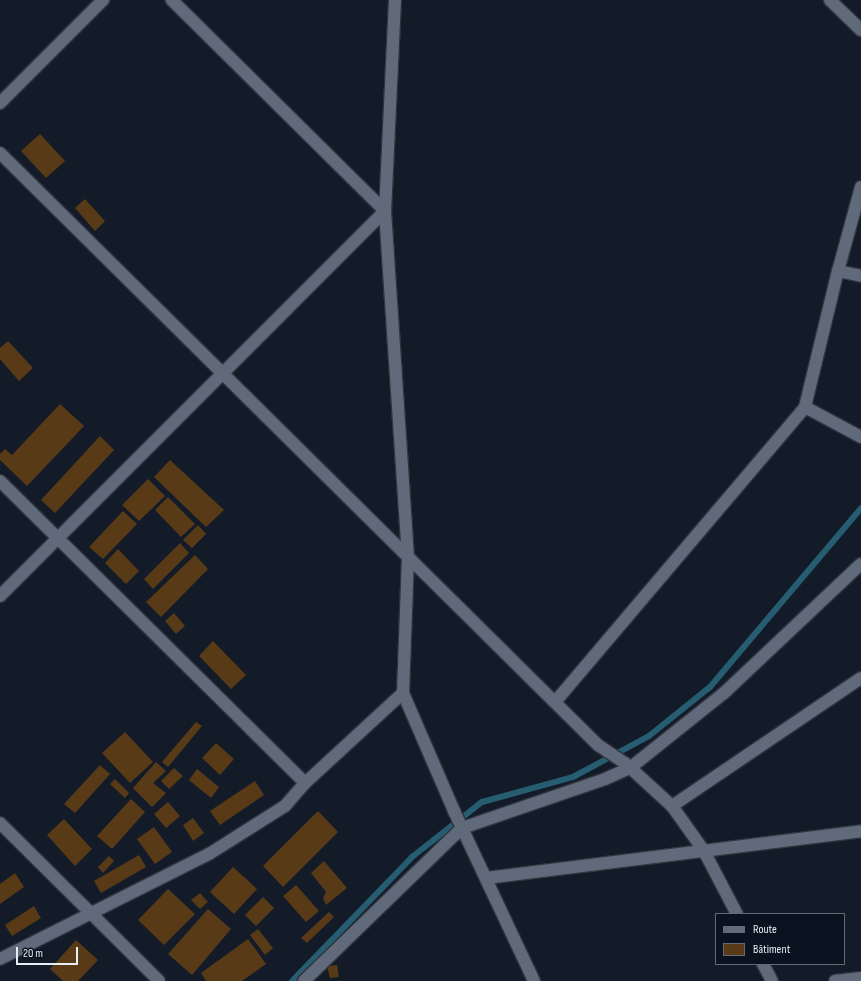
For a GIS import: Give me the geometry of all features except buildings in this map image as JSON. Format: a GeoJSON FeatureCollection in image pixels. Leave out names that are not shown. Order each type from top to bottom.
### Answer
{"type":"FeatureCollection","features":[{"type":"Feature","properties":{"kind":"street"},"geometry":{"type":"LineString","coordinates":[[0,103],[102,0]]}},
{"type":"Feature","properties":{"kind":"street"},"geometry":{"type":"LineString","coordinates":[[172,0],[385,211]]}},
{"type":"Feature","properties":{"kind":"street"},"geometry":{"type":"LineString","coordinates":[[395,0],[385,211],[408,557],[404,693],[454,811],[534,981]]}},
{"type":"Feature","properties":{"kind":"street"},"geometry":{"type":"LineString","coordinates":[[830,0],[861,30]]}},
{"type":"Feature","properties":{"kind":"street"},"geometry":{"type":"LineString","coordinates":[[0,153],[598,745],[628,765],[672,806],[704,851],[736,913]]}},
{"type":"Feature","properties":{"kind":"street"},"geometry":{"type":"LineString","coordinates":[[555,702],[805,407],[838,271],[861,187]]}},
{"type":"Feature","properties":{"kind":"street"},"geometry":{"type":"LineString","coordinates":[[0,596],[385,211]]}},
{"type":"Feature","properties":{"kind":"street"},"geometry":{"type":"LineString","coordinates":[[838,271],[861,276]]}},
{"type":"Feature","properties":{"kind":"street"},"geometry":{"type":"LineString","coordinates":[[805,407],[861,437]]}},
{"type":"Feature","properties":{"kind":"street"},"geometry":{"type":"LineString","coordinates":[[0,481],[305,783]]}},
{"type":"Feature","properties":{"kind":"street"},"geometry":{"type":"LineString","coordinates":[[304,981],[462,828],[605,779],[628,765],[724,693],[861,564]]}},
{"type":"Feature","properties":{"kind":"street"},"geometry":{"type":"LineString","coordinates":[[672,806],[861,678]]}},
{"type":"Feature","properties":{"kind":"street"},"geometry":{"type":"LineString","coordinates":[[0,959],[90,912],[209,854],[285,806],[305,783],[404,693]]}},
{"type":"Feature","properties":{"kind":"street"},"geometry":{"type":"LineString","coordinates":[[0,823],[159,981]]}},
{"type":"Feature","properties":{"kind":"street"},"geometry":{"type":"LineString","coordinates":[[486,878],[861,831]]}},
{"type":"Feature","properties":{"kind":"street"},"geometry":{"type":"LineString","coordinates":[[764,965],[772,981]]}},
{"type":"Feature","properties":{"kind":"street"},"geometry":{"type":"LineString","coordinates":[[835,981],[861,978]]}},
{"type":"Feature","properties":{"kind":"waterway"},"geometry":{"type":"LineString","coordinates":[[292,981],[412,857],[482,802],[573,777],[649,736],[710,687],[861,508]]}}]}
